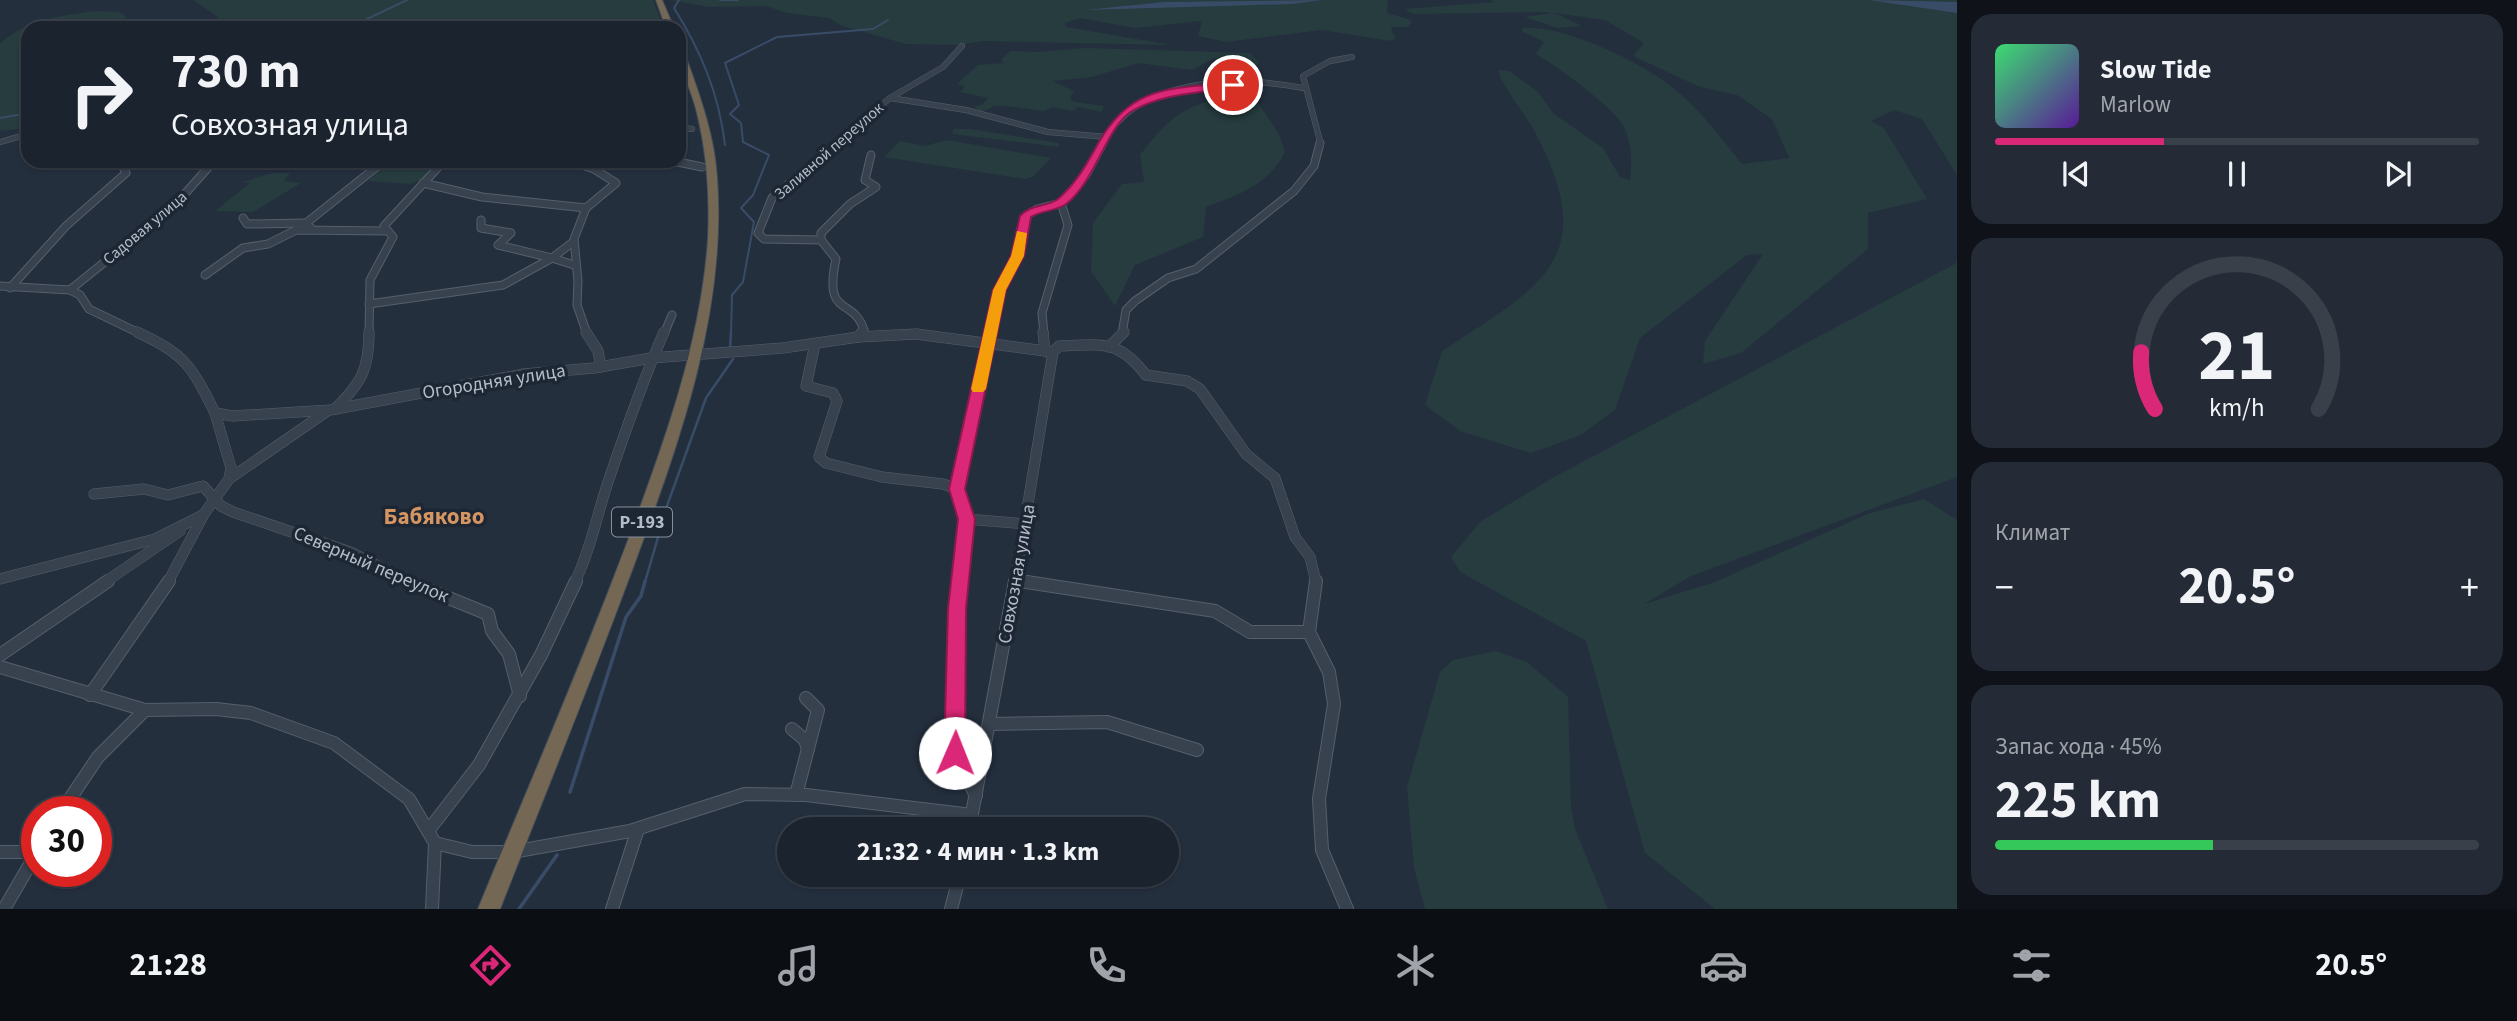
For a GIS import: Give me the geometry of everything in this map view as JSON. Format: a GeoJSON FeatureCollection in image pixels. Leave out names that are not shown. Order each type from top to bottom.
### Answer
{"type":"FeatureCollection","features":[{"type":"Feature","properties":{"kind":"highway"},"geometry":{"type":"LineString","coordinates":[[659,0],[667,21]]}},
{"type":"Feature","properties":{"kind":"highway","name":"Р-193"},"geometry":{"type":"LineString","coordinates":[[489,909],[666,460],[696,355],[710,270],[714,189],[711,149],[703,109],[686,67]]}},
{"type":"Feature","properties":{"kind":"street","name":"Заливной переулок"},"geometry":{"type":"LineString","coordinates":[[821,240],[764,239],[758,233],[772,198],[890,97],[943,67],[962,46]]}},
{"type":"Feature","properties":{"kind":"street"},"geometry":{"type":"LineString","coordinates":[[1285,83],[1330,61],[1352,57]]}},
{"type":"Feature","properties":{"kind":"street"},"geometry":{"type":"LineString","coordinates":[[1303,76],[1303,88],[1314,114],[1317,138],[1321,145],[1314,166],[1294,191],[1214,255],[1196,268],[1168,278],[1135,300],[1126,310],[1125,332],[1109,346],[1130,354],[1146,375],[1187,381],[1200,388],[1219,420],[1246,454],[1275,478],[1295,537],[1310,556],[1317,586],[1309,632],[1329,672],[1334,704],[1319,799],[1322,850],[1347,909]]}},
{"type":"Feature","properties":{"kind":"street"},"geometry":{"type":"LineString","coordinates":[[976,796],[955,753],[957,609],[966,519],[957,489],[1000,290],[1017,256],[1026,216],[1037,209],[1060,203],[1085,176],[1126,110],[1166,92],[1216,85],[1285,83],[1303,88]]}},
{"type":"Feature","properties":{"kind":"street"},"geometry":{"type":"LineString","coordinates":[[890,97],[966,110],[1048,132],[1107,137]]}},
{"type":"Feature","properties":{"kind":"street"},"geometry":{"type":"LineString","coordinates":[[686,128],[692,129]]}},
{"type":"Feature","properties":{"kind":"street"},"geometry":{"type":"LineString","coordinates":[[0,142],[21,136]]}},
{"type":"Feature","properties":{"kind":"street"},"geometry":{"type":"LineString","coordinates":[[858,337],[864,330],[861,321],[837,304],[831,282],[836,259],[821,240],[821,233],[850,204],[876,187],[865,180],[864,175],[871,155]]}},
{"type":"Feature","properties":{"kind":"street"},"geometry":{"type":"LineString","coordinates":[[686,164],[702,167]]}},
{"type":"Feature","properties":{"kind":"street"},"geometry":{"type":"LineString","coordinates":[[5,287],[66,226],[126,173],[124,168]]}},
{"type":"Feature","properties":{"kind":"street","name":"Садовая улица"},"geometry":{"type":"LineString","coordinates":[[70,290],[174,206],[208,168]]}},
{"type":"Feature","properties":{"kind":"street"},"geometry":{"type":"LineString","coordinates":[[205,275],[243,248],[268,244],[309,225],[376,168]]}},
{"type":"Feature","properties":{"kind":"street"},"geometry":{"type":"LineString","coordinates":[[390,234],[384,226],[437,168]]}},
{"type":"Feature","properties":{"kind":"street"},"geometry":{"type":"LineString","coordinates":[[423,183],[482,197],[586,208],[616,183],[591,168]]}},
{"type":"Feature","properties":{"kind":"street","name":"Совхозная улица"},"geometry":{"type":"LineString","coordinates":[[972,815],[1026,524],[1049,352],[1042,313],[1068,225],[1060,203]]}},
{"type":"Feature","properties":{"kind":"street"},"geometry":{"type":"LineString","coordinates":[[369,304],[503,285],[552,258],[573,242],[585,222],[586,208]]}},
{"type":"Feature","properties":{"kind":"street"},"geometry":{"type":"LineString","coordinates":[[243,218],[247,224],[309,225],[390,234]]}},
{"type":"Feature","properties":{"kind":"street"},"geometry":{"type":"LineString","coordinates":[[481,220],[481,228],[511,233],[498,245],[574,265]]}},
{"type":"Feature","properties":{"kind":"street"},"geometry":{"type":"LineString","coordinates":[[94,494],[144,489],[168,495],[215,484],[332,410],[359,384],[369,350],[369,280],[390,234]]}},
{"type":"Feature","properties":{"kind":"street"},"geometry":{"type":"LineString","coordinates":[[573,242],[574,265],[578,275],[574,295],[584,331],[599,347],[601,367]]}},
{"type":"Feature","properties":{"kind":"street"},"geometry":{"type":"LineString","coordinates":[[5,287],[70,290],[80,295],[89,309],[175,350],[197,377],[215,413],[230,473],[204,514],[176,571],[90,695]]}},
{"type":"Feature","properties":{"kind":"street"},"geometry":{"type":"LineString","coordinates":[[432,837],[520,696],[587,555],[608,481],[651,358],[657,351],[672,315]]}},
{"type":"Feature","properties":{"kind":"street","name":"Огородняя улица"},"geometry":{"type":"LineString","coordinates":[[332,410],[512,375],[601,367],[651,358],[815,344],[858,337],[916,334],[989,346],[1049,352],[1059,346],[1109,346]]}},
{"type":"Feature","properties":{"kind":"street"},"geometry":{"type":"LineString","coordinates":[[815,344],[806,386],[833,393],[837,401],[819,457],[826,463],[853,470],[913,482],[943,484],[957,489]]}},
{"type":"Feature","properties":{"kind":"street"},"geometry":{"type":"LineString","coordinates":[[215,413],[257,416],[332,410]]}},
{"type":"Feature","properties":{"kind":"street","name":"Северный переулок"},"geometry":{"type":"LineString","coordinates":[[203,486],[221,506],[233,512],[350,552],[423,589],[488,614],[492,631],[509,654],[520,696]]}},
{"type":"Feature","properties":{"kind":"street"},"geometry":{"type":"LineString","coordinates":[[0,654],[204,514]]}},
{"type":"Feature","properties":{"kind":"street"},"geometry":{"type":"LineString","coordinates":[[966,519],[1026,524]]}},
{"type":"Feature","properties":{"kind":"street"},"geometry":{"type":"LineString","coordinates":[[0,579],[31,568],[150,543],[180,531]]}},
{"type":"Feature","properties":{"kind":"street"},"geometry":{"type":"LineString","coordinates":[[1016,580],[1215,611],[1250,632],[1309,632]]}},
{"type":"Feature","properties":{"kind":"street"},"geometry":{"type":"LineString","coordinates":[[0,667],[145,710],[216,709],[251,713],[334,743],[409,799],[432,837],[432,909]]}},
{"type":"Feature","properties":{"kind":"street"},"geometry":{"type":"LineString","coordinates":[[796,795],[818,710],[806,698]]}},
{"type":"Feature","properties":{"kind":"street"},"geometry":{"type":"LineString","coordinates":[[70,796],[87,767],[112,738],[145,710]]}},
{"type":"Feature","properties":{"kind":"street"},"geometry":{"type":"LineString","coordinates":[[989,724],[1107,722],[1197,750]]}},
{"type":"Feature","properties":{"kind":"street"},"geometry":{"type":"LineString","coordinates":[[792,729],[805,740],[808,749]]}},
{"type":"Feature","properties":{"kind":"street"},"geometry":{"type":"LineString","coordinates":[[432,837],[472,852],[512,852],[638,829],[745,794],[796,795],[972,815]]}},
{"type":"Feature","properties":{"kind":"street"},"geometry":{"type":"LineString","coordinates":[[612,909],[638,829]]}},
{"type":"Feature","properties":{"kind":"street"},"geometry":{"type":"LineString","coordinates":[[0,852],[21,852]]}},
{"type":"Feature","properties":{"kind":"street"},"geometry":{"type":"LineString","coordinates":[[4,909],[21,880]]}},
{"type":"Feature","properties":{"kind":"street"},"geometry":{"type":"LineString","coordinates":[[951,909],[957,887]]}},
{"type":"Feature","properties":{"kind":"green space"},"geometry":{"type":"Polygon","coordinates":[[[193,0],[653,0],[661,21],[217,21],[218,17],[193,0]]]}},
{"type":"Feature","properties":{"kind":"green space"},"geometry":{"type":"Polygon","coordinates":[[[671,0],[1388,0],[1387,13],[1408,19],[1412,23],[1407,27],[1393,27],[1391,30],[1396,38],[1390,41],[1322,30],[1226,42],[1198,36],[1202,21],[1135,28],[1080,18],[1065,23],[1066,27],[1171,45],[983,41],[956,45],[906,44],[842,26],[829,18],[787,13],[766,6],[708,7],[671,0]]]}},
{"type":"Feature","properties":{"kind":"green space"},"geometry":{"type":"Polygon","coordinates":[[[1491,0],[1957,0],[1957,175],[1922,119],[1894,110],[1871,121],[1884,128],[1927,199],[1868,213],[1868,249],[1741,353],[1703,364],[1705,341],[1763,254],[1747,255],[1640,338],[1615,410],[1581,435],[1531,453],[1460,431],[1425,405],[1442,351],[1507,308],[1532,287],[1550,266],[1561,241],[1563,212],[1555,177],[1536,134],[1498,70],[1509,71],[1538,92],[1554,114],[1603,148],[1620,177],[1630,180],[1630,146],[1624,127],[1609,109],[1584,88],[1536,54],[1544,42],[1522,31],[1522,28],[1559,32],[1580,38],[1641,66],[1691,104],[1742,164],[1789,158],[1772,119],[1737,95],[1700,87],[1633,56],[1644,43],[1605,20],[1555,13],[1581,26],[1557,28],[1525,17],[1552,13],[1414,14],[1405,9],[1495,2],[1491,0]]]}},
{"type":"Feature","properties":{"kind":"green space"},"geometry":{"type":"Polygon","coordinates":[[[97,11],[119,12],[127,17],[118,21],[44,21],[97,11]]]}},
{"type":"Feature","properties":{"kind":"green space"},"geometry":{"type":"Polygon","coordinates":[[[21,29],[21,129],[0,131],[0,44],[21,29]]]}},
{"type":"Feature","properties":{"kind":"green space"},"geometry":{"type":"Polygon","coordinates":[[[1086,48],[1250,53],[1259,62],[1255,70],[1228,73],[1214,67],[1217,61],[1215,58],[1192,70],[1138,63],[1092,77],[1052,81],[1074,91],[1070,98],[1074,102],[1104,106],[1101,112],[1078,107],[1073,111],[1053,107],[1044,111],[995,106],[981,112],[974,107],[983,104],[988,98],[960,92],[965,86],[957,84],[978,65],[1004,63],[1001,60],[1010,51],[1038,52],[1086,48]]]}},
{"type":"Feature","properties":{"kind":"green space"},"geometry":{"type":"Polygon","coordinates":[[[1225,98],[1259,104],[1279,134],[1285,152],[1271,172],[1252,187],[1206,207],[1203,237],[1135,265],[1115,306],[1091,271],[1093,223],[1122,184],[1144,182],[1140,155],[1167,124],[1197,105],[1225,98]]]}},
{"type":"Feature","properties":{"kind":"green space"},"geometry":{"type":"Polygon","coordinates":[[[954,129],[971,129],[1058,143],[1060,147],[952,134],[954,129]]]}},
{"type":"Feature","properties":{"kind":"green space"},"geometry":{"type":"Polygon","coordinates":[[[947,140],[1051,158],[1034,176],[1025,179],[884,157],[900,141],[925,146],[947,140]]]}},
{"type":"Feature","properties":{"kind":"green space"},"geometry":{"type":"Polygon","coordinates":[[[382,168],[446,168],[411,184],[368,181],[382,168]]]}},
{"type":"Feature","properties":{"kind":"green space"},"geometry":{"type":"Polygon","coordinates":[[[272,173],[290,173],[284,181],[301,183],[253,212],[215,211],[250,183],[243,182],[272,173]]]}},
{"type":"Feature","properties":{"kind":"green space"},"geometry":{"type":"Polygon","coordinates":[[[1957,259],[1957,477],[1691,576],[1644,604],[1715,582],[1870,513],[1924,499],[1957,520],[1957,909],[1715,909],[1645,853],[1586,641],[1460,572],[1451,557],[1480,522],[1554,477],[1955,264],[1957,259]]]}},
{"type":"Feature","properties":{"kind":"green space"},"geometry":{"type":"Polygon","coordinates":[[[1496,651],[1527,662],[1568,697],[1571,806],[1575,829],[1608,909],[1425,909],[1414,868],[1407,787],[1440,672],[1453,660],[1496,651]]]}},
{"type":"Feature","properties":{"kind":"water"},"geometry":{"type":"Polygon","coordinates":[[[1322,0],[1293,4],[1085,10],[1164,2],[1322,0]]]}},
{"type":"Feature","properties":{"kind":"water"},"geometry":{"type":"Polygon","coordinates":[[[1869,0],[1957,2],[1957,13],[1869,0]]]}},
{"type":"Feature","properties":{"kind":"waterway"},"geometry":{"type":"LineString","coordinates":[[363,21],[407,0]]}},
{"type":"Feature","properties":{"kind":"waterway"},"geometry":{"type":"LineString","coordinates":[[679,0],[674,8],[682,21]]}},
{"type":"Feature","properties":{"kind":"waterway"},"geometry":{"type":"LineString","coordinates":[[720,0],[738,0]]}},
{"type":"Feature","properties":{"kind":"waterway"},"geometry":{"type":"LineString","coordinates":[[731,334],[732,295],[743,282],[754,222],[741,208],[753,195],[769,155],[743,142],[741,123],[730,114],[739,105],[725,63],[777,37],[873,29],[888,20]]}},
{"type":"Feature","properties":{"kind":"waterway"},"geometry":{"type":"LineString","coordinates":[[686,28],[713,91],[725,145]]}},
{"type":"Feature","properties":{"kind":"waterway"},"geometry":{"type":"LineString","coordinates":[[0,118],[21,114]]}},
{"type":"Feature","properties":{"kind":"waterway"},"geometry":{"type":"LineString","coordinates":[[730,348],[731,332]]}},
{"type":"Feature","properties":{"kind":"waterway"},"geometry":{"type":"LineString","coordinates":[[645,582],[668,503],[706,398],[733,359]]}},
{"type":"Feature","properties":{"kind":"waterway"},"geometry":{"type":"LineString","coordinates":[[570,792],[626,617],[641,596],[645,581]]}},
{"type":"Feature","properties":{"kind":"waterway"},"geometry":{"type":"LineString","coordinates":[[519,909],[557,855]]}},
{"type":"Feature","properties":{"kind":"slow traffic"},"geometry":{"type":"LineString","coordinates":[[978,389],[1000,290],[1017,256],[1021,233]]}},
{"type":"Feature","properties":{"kind":"district","name":"Бабяково"},"geometry":{"type":"Point","coordinates":[434,516]}},
{"type":"Feature","properties":{"kind":"route"},"geometry":{"type":"LineString","coordinates":[[955,753],[957,609],[966,519],[957,489],[1000,290],[1017,256],[1026,216],[1037,209],[1060,203],[1085,176],[1117,120],[1126,110],[1166,92],[1210,85],[1233,85]]}}]}
